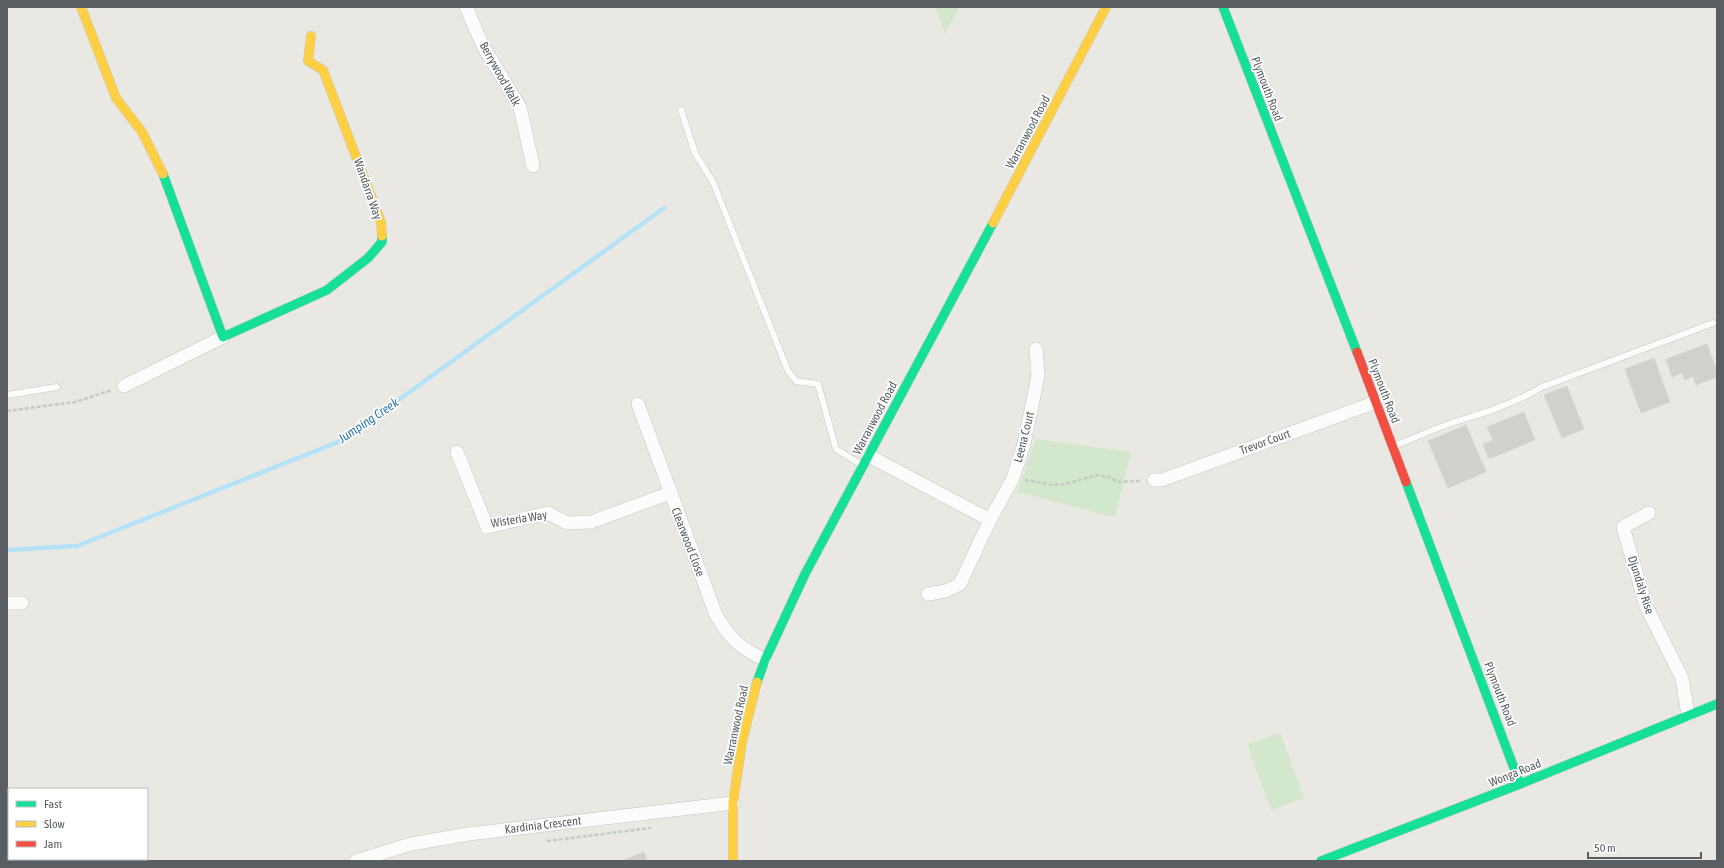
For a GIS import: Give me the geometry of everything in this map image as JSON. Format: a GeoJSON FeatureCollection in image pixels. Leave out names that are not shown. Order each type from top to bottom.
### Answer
{"type":"FeatureCollection","features":[{"type":"Feature","properties":{"kind":"street"},"geometry":{"type":"LineString","coordinates":[[81,7],[116,98],[142,132],[161,167],[223,337]]}},
{"type":"Feature","properties":{"kind":"street","name":"Berrywood Walk"},"geometry":{"type":"LineString","coordinates":[[466,7],[483,46],[520,108],[533,166]]}},
{"type":"Feature","properties":{"kind":"street","name":"Warranwood Road"},"geometry":{"type":"LineString","coordinates":[[733,861],[733,803],[742,742],[752,697],[765,660],[792,599],[1034,147],[1106,7]]}},
{"type":"Feature","properties":{"kind":"street","name":"Plymouth Road"},"geometry":{"type":"LineString","coordinates":[[1222,7],[1393,446],[1520,784]]}},
{"type":"Feature","properties":{"kind":"street","name":"Wandarra Way"},"geometry":{"type":"LineString","coordinates":[[124,386],[223,337],[327,290],[368,258],[382,242],[381,222],[323,70],[308,61],[311,36]]}},
{"type":"Feature","properties":{"kind":"street","name":"Leena Court"},"geometry":{"type":"LineString","coordinates":[[928,594],[946,591],[960,584],[990,520],[1013,478],[1024,444],[1038,376],[1036,349]]}},
{"type":"Feature","properties":{"kind":"street","name":"Trevor Court"},"geometry":{"type":"LineString","coordinates":[[1154,480],[1162,480],[1376,402]]}},
{"type":"Feature","properties":{"kind":"street","name":"Clearwood Close"},"geometry":{"type":"LineString","coordinates":[[638,404],[716,615],[728,634],[743,649],[765,660]]}},
{"type":"Feature","properties":{"kind":"street","name":"Wisteria Way"},"geometry":{"type":"LineString","coordinates":[[457,452],[487,527],[548,512],[567,523],[591,522],[670,493]]}},
{"type":"Feature","properties":{"kind":"street"},"geometry":{"type":"LineString","coordinates":[[866,461],[990,520]]}},
{"type":"Feature","properties":{"kind":"street","name":"Djundaly Rise"},"geometry":{"type":"LineString","coordinates":[[1649,514],[1623,527],[1646,606],[1682,678],[1688,715]]}},
{"type":"Feature","properties":{"kind":"street"},"geometry":{"type":"LineString","coordinates":[[7,603],[22,603]]}},
{"type":"Feature","properties":{"kind":"street","name":"Wonga Road"},"geometry":{"type":"LineString","coordinates":[[1321,861],[1520,784],[1717,704]]}},
{"type":"Feature","properties":{"kind":"street","name":"Kardinia Crescent"},"geometry":{"type":"LineString","coordinates":[[356,861],[411,844],[468,834],[733,803]]}},
{"type":"Feature","properties":{"kind":"lane"},"geometry":{"type":"LineString","coordinates":[[681,110],[695,153],[713,182],[788,371],[796,381],[818,384],[836,449],[866,461]]}},
{"type":"Feature","properties":{"kind":"lane"},"geometry":{"type":"LineString","coordinates":[[1393,446],[1460,420],[1475,417],[1522,399],[1542,387],[1713,323]]}},
{"type":"Feature","properties":{"kind":"lane"},"geometry":{"type":"LineString","coordinates":[[7,395],[57,387]]}},
{"type":"Feature","properties":{"kind":"path"},"geometry":{"type":"LineString","coordinates":[[7,412],[75,402],[124,386]]}},
{"type":"Feature","properties":{"kind":"path"},"geometry":{"type":"LineString","coordinates":[[1013,478],[1053,484],[1065,484],[1097,475],[1109,477],[1118,482],[1154,480]]}},
{"type":"Feature","properties":{"kind":"path"},"geometry":{"type":"LineString","coordinates":[[547,841],[651,828]]}},
{"type":"Feature","properties":{"kind":"green space"},"geometry":{"type":"Polygon","coordinates":[[[935,7],[959,7],[945,34],[935,7]]]}},
{"type":"Feature","properties":{"kind":"green space"},"geometry":{"type":"Polygon","coordinates":[[[1036,439],[1131,452],[1115,517],[1017,492],[1036,439]]]}},
{"type":"Feature","properties":{"kind":"green space"},"geometry":{"type":"Polygon","coordinates":[[[1280,733],[1304,798],[1271,810],[1247,744],[1280,733]]]}},
{"type":"Feature","properties":{"kind":"building"},"geometry":{"type":"Polygon","coordinates":[[[1707,344],[1717,371],[1717,377],[1696,385],[1693,376],[1685,380],[1682,373],[1672,377],[1666,359],[1707,344]]]}},
{"type":"Feature","properties":{"kind":"building"},"geometry":{"type":"Polygon","coordinates":[[[1654,358],[1670,402],[1641,413],[1625,369],[1654,358]]]}},
{"type":"Feature","properties":{"kind":"building"},"geometry":{"type":"Polygon","coordinates":[[[1567,386],[1584,429],[1562,438],[1544,395],[1567,386]]]}},
{"type":"Feature","properties":{"kind":"building"},"geometry":{"type":"Polygon","coordinates":[[[1524,412],[1535,440],[1489,459],[1483,444],[1493,440],[1487,427],[1524,412]]]}},
{"type":"Feature","properties":{"kind":"building"},"geometry":{"type":"Polygon","coordinates":[[[1466,425],[1486,472],[1448,488],[1428,441],[1466,425]]]}},
{"type":"Feature","properties":{"kind":"building"},"geometry":{"type":"Polygon","coordinates":[[[644,852],[647,861],[621,861],[644,852]]]}},
{"type":"Feature","properties":{"kind":"waterway","name":"Jumping Creek"},"geometry":{"type":"LineString","coordinates":[[7,550],[77,546],[343,440],[664,208]]}},
{"type":"Feature","properties":{"kind":"traffic: fast"},"geometry":{"type":"LineString","coordinates":[[1223,7],[1357,352]]}},
{"type":"Feature","properties":{"kind":"traffic: fast"},"geometry":{"type":"LineString","coordinates":[[163,174],[223,337],[327,290],[368,258],[382,242],[382,236]]}},
{"type":"Feature","properties":{"kind":"traffic: fast"},"geometry":{"type":"LineString","coordinates":[[757,682],[765,660],[805,574],[993,223]]}},
{"type":"Feature","properties":{"kind":"traffic: fast"},"geometry":{"type":"LineString","coordinates":[[1406,482],[1520,784]]}},
{"type":"Feature","properties":{"kind":"traffic: fast"},"geometry":{"type":"LineString","coordinates":[[1321,861],[1520,784],[1717,704]]}},
{"type":"Feature","properties":{"kind":"traffic: slow"},"geometry":{"type":"LineString","coordinates":[[81,7],[116,98],[142,132],[163,174]]}},
{"type":"Feature","properties":{"kind":"traffic: slow"},"geometry":{"type":"LineString","coordinates":[[993,223],[1106,7]]}},
{"type":"Feature","properties":{"kind":"traffic: slow"},"geometry":{"type":"LineString","coordinates":[[311,36],[308,61],[323,70],[381,222],[382,236]]}},
{"type":"Feature","properties":{"kind":"traffic: slow"},"geometry":{"type":"LineString","coordinates":[[733,861],[733,803],[742,742],[757,682]]}},
{"type":"Feature","properties":{"kind":"traffic: jam"},"geometry":{"type":"LineString","coordinates":[[1357,352],[1406,482]]}}]}
